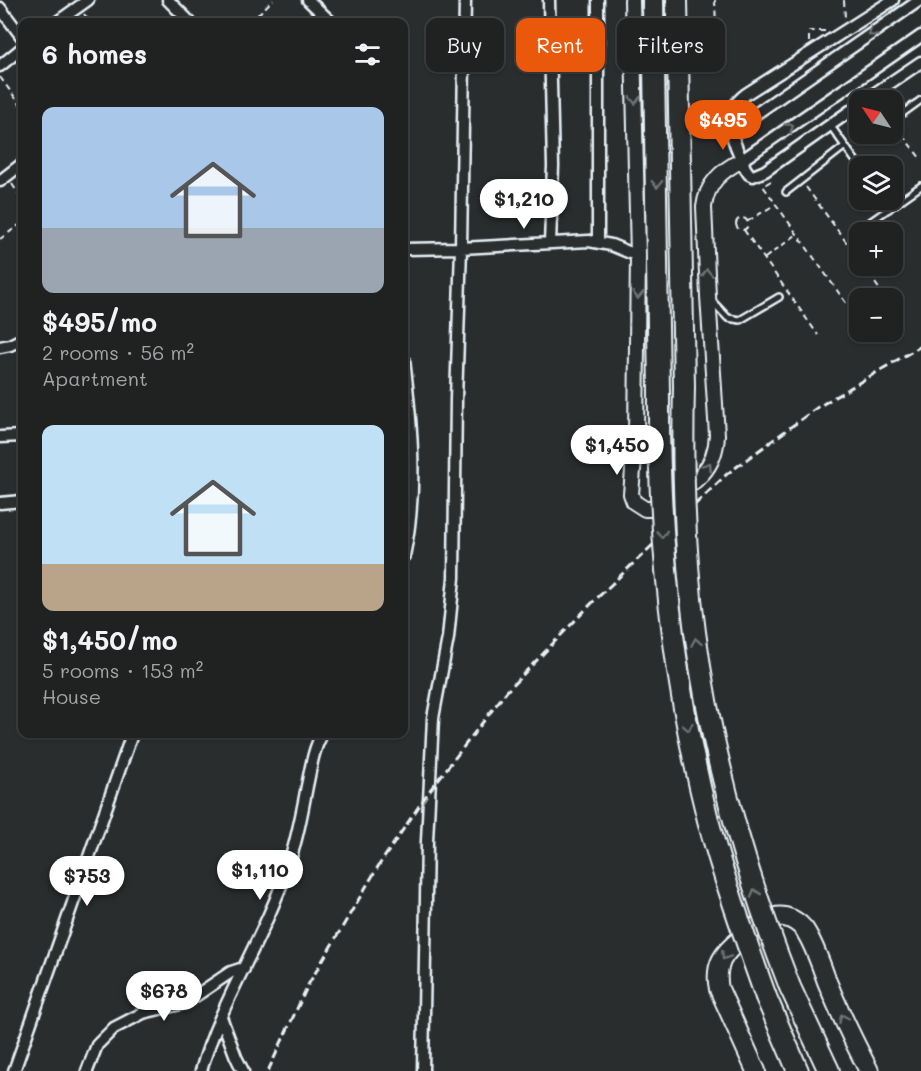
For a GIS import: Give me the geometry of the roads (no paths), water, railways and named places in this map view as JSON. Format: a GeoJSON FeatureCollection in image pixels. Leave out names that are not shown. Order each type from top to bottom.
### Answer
{"type":"FeatureCollection","features":[{"type":"Feature","properties":{"kind":"highway"},"geometry":{"type":"LineString","coordinates":[[653,0],[659,464],[664,557],[673,639],[694,760],[720,860],[766,997],[798,1071]]}},
{"type":"Feature","properties":{"kind":"highway"},"geometry":{"type":"LineString","coordinates":[[676,0],[684,386],[683,458],[687,561],[695,632],[704,693],[721,773],[745,862],[790,987],[829,1071]]}},
{"type":"Feature","properties":{"kind":"highway"},"geometry":{"type":"LineString","coordinates":[[756,1071],[719,989],[718,967],[729,948],[767,920],[776,917],[794,920],[807,934],[843,1019],[869,1071]]}},
{"type":"Feature","properties":{"kind":"street"},"geometry":{"type":"LineString","coordinates":[[63,18],[88,0]]}},
{"type":"Feature","properties":{"kind":"street"},"geometry":{"type":"LineString","coordinates":[[168,0],[186,18]]}},
{"type":"Feature","properties":{"kind":"street"},"geometry":{"type":"LineString","coordinates":[[308,0],[327,18]]}},
{"type":"Feature","properties":{"kind":"street"},"geometry":{"type":"LineString","coordinates":[[423,1071],[427,841],[433,718],[448,638],[454,578],[465,0]]}},
{"type":"Feature","properties":{"kind":"street"},"geometry":{"type":"LineString","coordinates":[[549,0],[553,166],[550,243]]}},
{"type":"Feature","properties":{"kind":"street"},"geometry":{"type":"LineString","coordinates":[[598,0],[598,242]]}},
{"type":"Feature","properties":{"kind":"street"},"geometry":{"type":"LineString","coordinates":[[632,0],[638,256],[636,434],[631,494],[634,502],[645,509],[652,508],[699,478],[715,456],[717,435],[708,296],[705,201],[710,187],[719,174],[921,36]]}},
{"type":"Feature","properties":{"kind":"street"},"geometry":{"type":"LineString","coordinates":[[849,112],[753,176],[748,174],[742,160],[729,120],[731,111],[740,98],[877,4],[893,0]]}},
{"type":"Feature","properties":{"kind":"street"},"geometry":{"type":"LineString","coordinates":[[731,131],[920,0]]}},
{"type":"Feature","properties":{"kind":"street"},"geometry":{"type":"LineString","coordinates":[[0,8],[18,33]]}},
{"type":"Feature","properties":{"kind":"street"},"geometry":{"type":"LineString","coordinates":[[0,66],[18,51]]}},
{"type":"Feature","properties":{"kind":"street"},"geometry":{"type":"LineString","coordinates":[[881,90],[919,66]]}},
{"type":"Feature","properties":{"kind":"street"},"geometry":{"type":"LineString","coordinates":[[3,178],[18,167]]}},
{"type":"Feature","properties":{"kind":"street"},"geometry":{"type":"LineString","coordinates":[[408,249],[582,240],[611,245],[638,256]]}},
{"type":"Feature","properties":{"kind":"street"},"geometry":{"type":"LineString","coordinates":[[0,347],[18,341]]}},
{"type":"Feature","properties":{"kind":"street"},"geometry":{"type":"LineString","coordinates":[[408,406],[412,433],[413,486],[408,538]]}},
{"type":"Feature","properties":{"kind":"street"},"geometry":{"type":"LineString","coordinates":[[0,438],[18,436]]}},
{"type":"Feature","properties":{"kind":"street"},"geometry":{"type":"LineString","coordinates":[[0,503],[18,501]]}},
{"type":"Feature","properties":{"kind":"street"},"geometry":{"type":"LineString","coordinates":[[14,1071],[131,738]]}},
{"type":"Feature","properties":{"kind":"street"},"geometry":{"type":"LineString","coordinates":[[201,1071],[208,1044],[272,909],[288,865],[300,820],[312,758],[320,738]]}},
{"type":"Feature","properties":{"kind":"street"},"geometry":{"type":"LineString","coordinates":[[87,1071],[97,1045],[114,1028],[143,1013],[184,1003],[231,972],[244,969]]}},
{"type":"Feature","properties":{"kind":"street"},"geometry":{"type":"LineString","coordinates":[[221,1017],[243,1071]]}},
{"type":"Feature","properties":{"kind":"lane"},"geometry":{"type":"LineString","coordinates":[[903,114],[921,100]]}},
{"type":"Feature","properties":{"kind":"lane"},"geometry":{"type":"LineString","coordinates":[[830,125],[852,156]]}},
{"type":"Feature","properties":{"kind":"lane"},"geometry":{"type":"LineString","coordinates":[[786,192],[845,146]]}},
{"type":"Feature","properties":{"kind":"lane"},"geometry":{"type":"LineString","coordinates":[[903,199],[921,186]]}},
{"type":"Feature","properties":{"kind":"lane"},"geometry":{"type":"LineString","coordinates":[[870,222],[888,210]]}},
{"type":"Feature","properties":{"kind":"lane"},"geometry":{"type":"LineString","coordinates":[[708,296],[728,318],[740,320],[779,297]]}},
{"type":"Feature","properties":{"kind":"railway"},"geometry":{"type":"LineString","coordinates":[[268,1071],[308,985],[379,865],[430,790],[507,691],[594,601],[727,474],[818,407],[921,346]]}}]}
